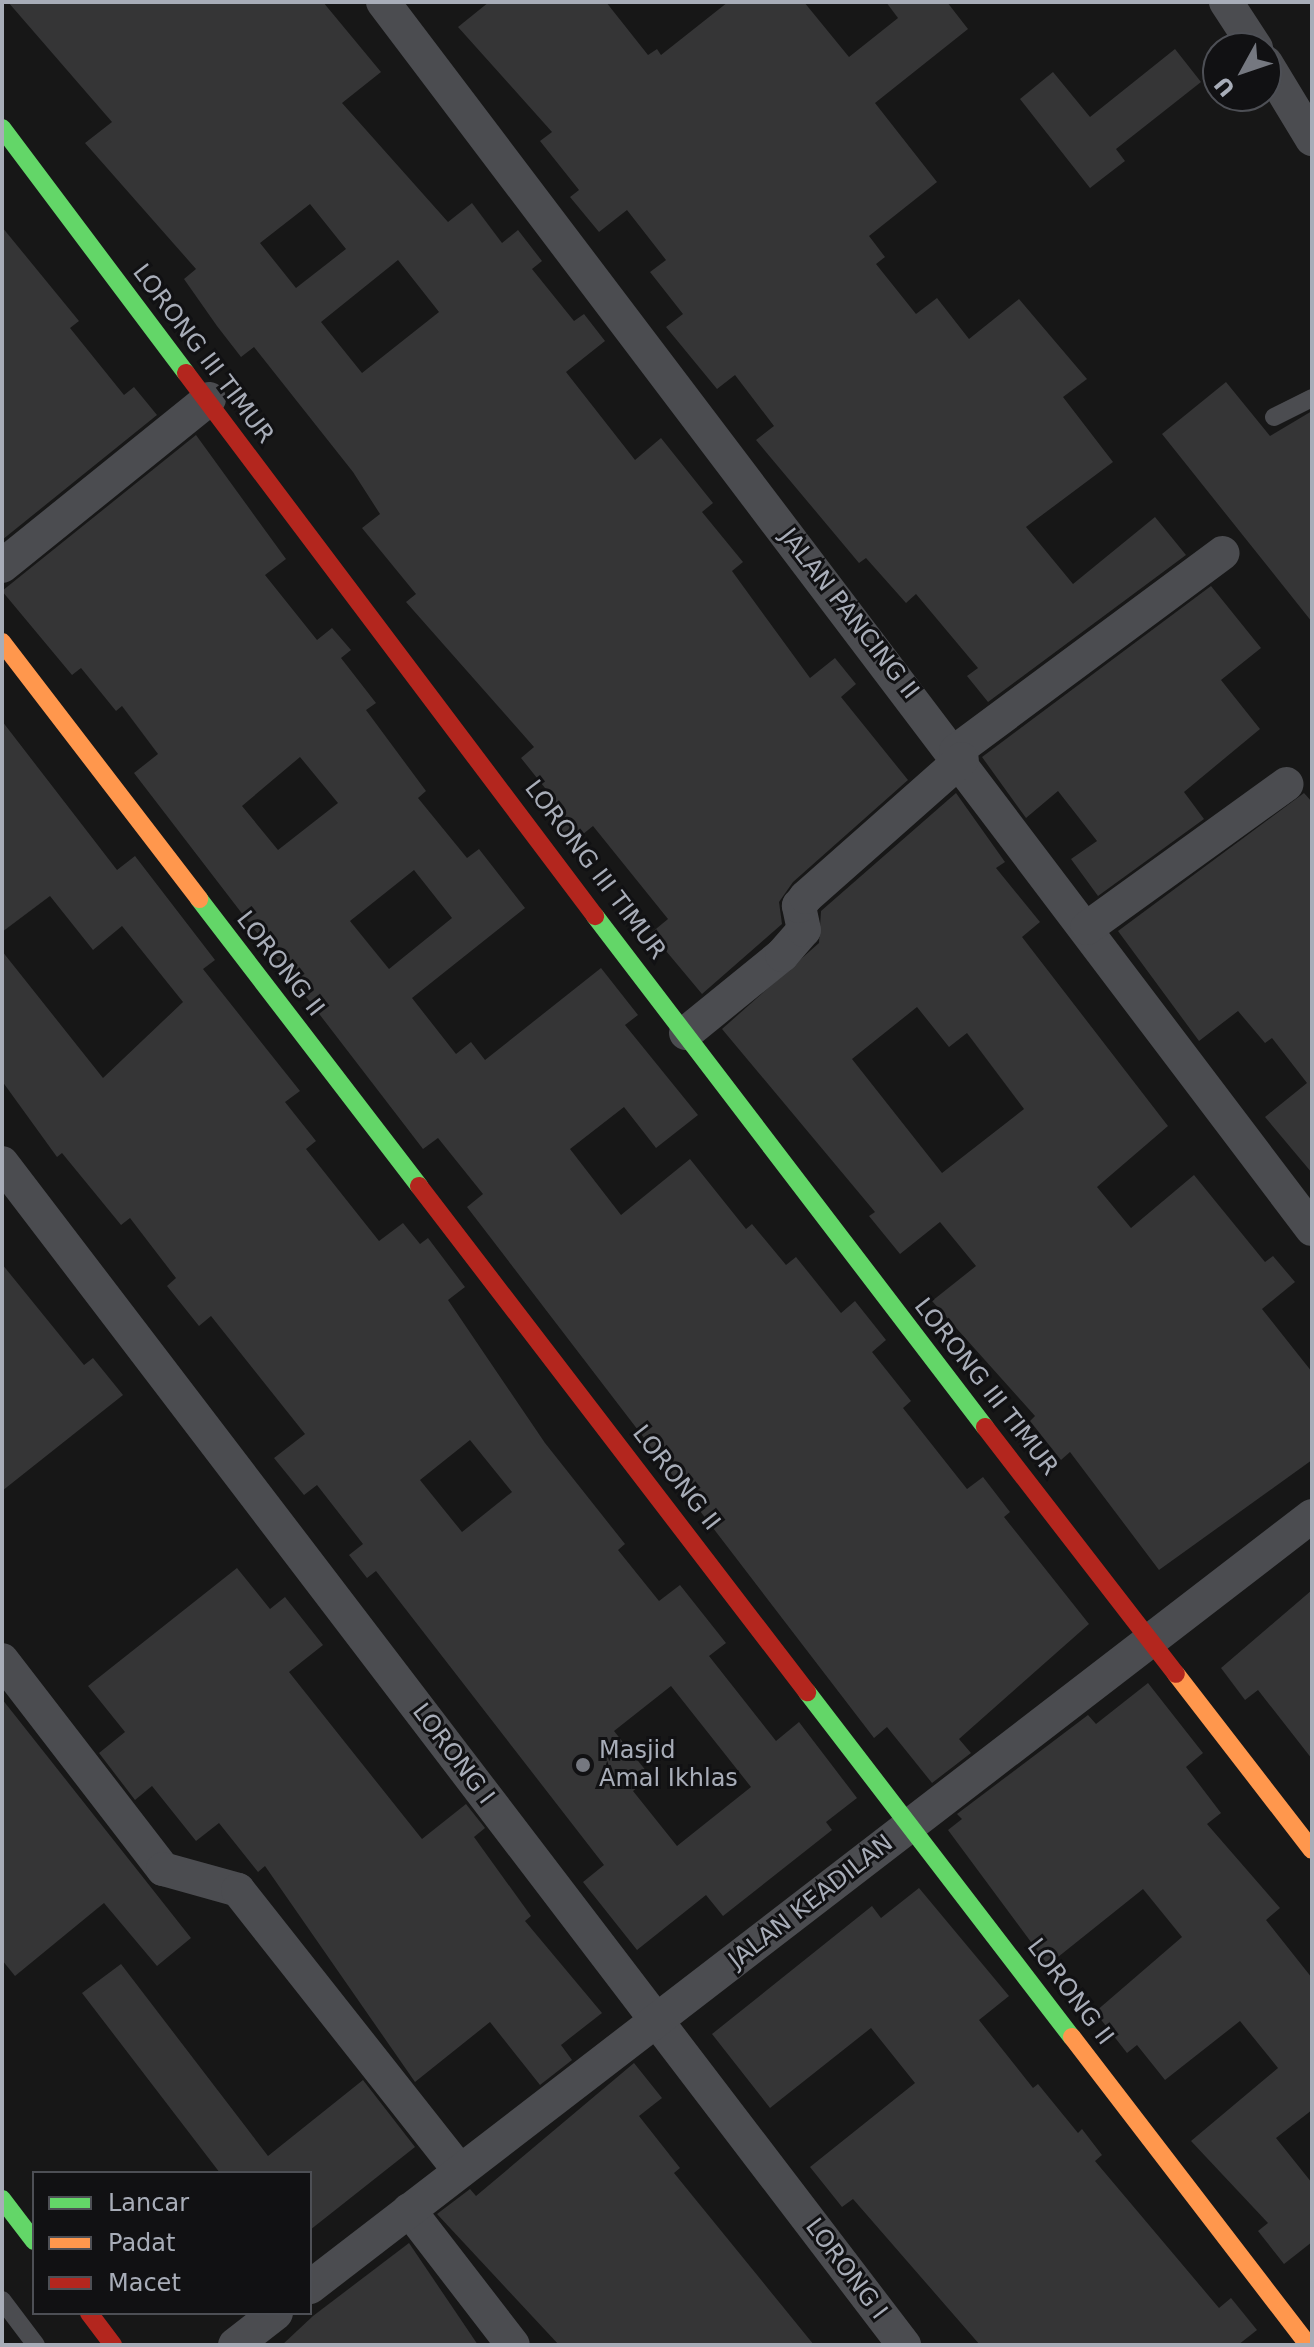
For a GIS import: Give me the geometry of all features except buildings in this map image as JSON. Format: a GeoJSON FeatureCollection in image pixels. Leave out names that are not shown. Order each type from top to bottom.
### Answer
{"type":"FeatureCollection","features":[{"type":"Feature","properties":{"kind":"main road","name":"LORONG III TIMUR"},"geometry":{"type":"LineString","coordinates":[[2,128],[686,1033],[1312,1850]]}},
{"type":"Feature","properties":{"kind":"main road","name":"LORONG II"},"geometry":{"type":"LineString","coordinates":[[2,642],[912,1824],[1308,2345]]}},
{"type":"Feature","properties":{"kind":"main road"},"geometry":{"type":"LineString","coordinates":[[2,2199],[32,2238]]}},
{"type":"Feature","properties":{"kind":"main road"},"geometry":{"type":"LineString","coordinates":[[90,2315],[113,2345]]}},
{"type":"Feature","properties":{"kind":"street","name":"JALAN PANCING II"},"geometry":{"type":"LineString","coordinates":[[383,2],[959,755],[1312,1229]]}},
{"type":"Feature","properties":{"kind":"street"},"geometry":{"type":"LineString","coordinates":[[1226,2],[1246,32]]}},
{"type":"Feature","properties":{"kind":"street"},"geometry":{"type":"LineString","coordinates":[[1282,89],[1312,139]]}},
{"type":"Feature","properties":{"kind":"street"},"geometry":{"type":"LineString","coordinates":[[2,566],[209,399]]}},
{"type":"Feature","properties":{"kind":"street"},"geometry":{"type":"LineString","coordinates":[[686,1033],[782,955],[804,930],[799,906],[806,897],[959,755],[1223,553]]}},
{"type":"Feature","properties":{"kind":"street"},"geometry":{"type":"LineString","coordinates":[[1087,928],[1287,784]]}},
{"type":"Feature","properties":{"kind":"street","name":"LORONG I"},"geometry":{"type":"LineString","coordinates":[[2,1163],[904,2345]]}},
{"type":"Feature","properties":{"kind":"street","name":"JALAN KEADILAN"},"geometry":{"type":"LineString","coordinates":[[312,2285],[1312,1516]]}},
{"type":"Feature","properties":{"kind":"street"},"geometry":{"type":"LineString","coordinates":[[2,1660],[163,1869],[238,1890],[460,2171]]}},
{"type":"Feature","properties":{"kind":"street"},"geometry":{"type":"LineString","coordinates":[[409,2210],[513,2345]]}},
{"type":"Feature","properties":{"kind":"street"},"geometry":{"type":"LineString","coordinates":[[235,2345],[273,2315]]}},
{"type":"Feature","properties":{"kind":"lane"},"geometry":{"type":"LineString","coordinates":[[1274,417],[1312,398]]}},
{"type":"Feature","properties":{"kind":"lane"},"geometry":{"type":"LineString","coordinates":[[2,2300],[36,2345]]}},
{"type":"Feature","properties":{"kind":"traffic: fast"},"geometry":{"type":"LineString","coordinates":[[2,128],[186,373]]}},
{"type":"Feature","properties":{"kind":"traffic: fast"},"geometry":{"type":"LineString","coordinates":[[199,899],[419,1186]]}},
{"type":"Feature","properties":{"kind":"traffic: fast"},"geometry":{"type":"LineString","coordinates":[[595,916],[985,1427]]}},
{"type":"Feature","properties":{"kind":"traffic: fast"},"geometry":{"type":"LineString","coordinates":[[807,1692],[1072,2037]]}},
{"type":"Feature","properties":{"kind":"traffic: fast"},"geometry":{"type":"LineString","coordinates":[[2,2199],[32,2238]]}},
{"type":"Feature","properties":{"kind":"traffic: slow"},"geometry":{"type":"LineString","coordinates":[[2,642],[199,899]]}},
{"type":"Feature","properties":{"kind":"traffic: slow"},"geometry":{"type":"LineString","coordinates":[[1176,1674],[1312,1850]]}},
{"type":"Feature","properties":{"kind":"traffic: slow"},"geometry":{"type":"LineString","coordinates":[[1072,2037],[1308,2345]]}},
{"type":"Feature","properties":{"kind":"traffic: jam"},"geometry":{"type":"LineString","coordinates":[[186,373],[595,916]]}},
{"type":"Feature","properties":{"kind":"traffic: jam"},"geometry":{"type":"LineString","coordinates":[[419,1186],[807,1692]]}},
{"type":"Feature","properties":{"kind":"traffic: jam"},"geometry":{"type":"LineString","coordinates":[[985,1427],[1176,1674]]}},
{"type":"Feature","properties":{"kind":"traffic: jam"},"geometry":{"type":"LineString","coordinates":[[90,2315],[113,2345]]}},
{"type":"Feature","properties":{"kind":"place","name":"Masjid Amal Ikhlas"},"geometry":{"type":"Point","coordinates":[583,1765]}}]}
